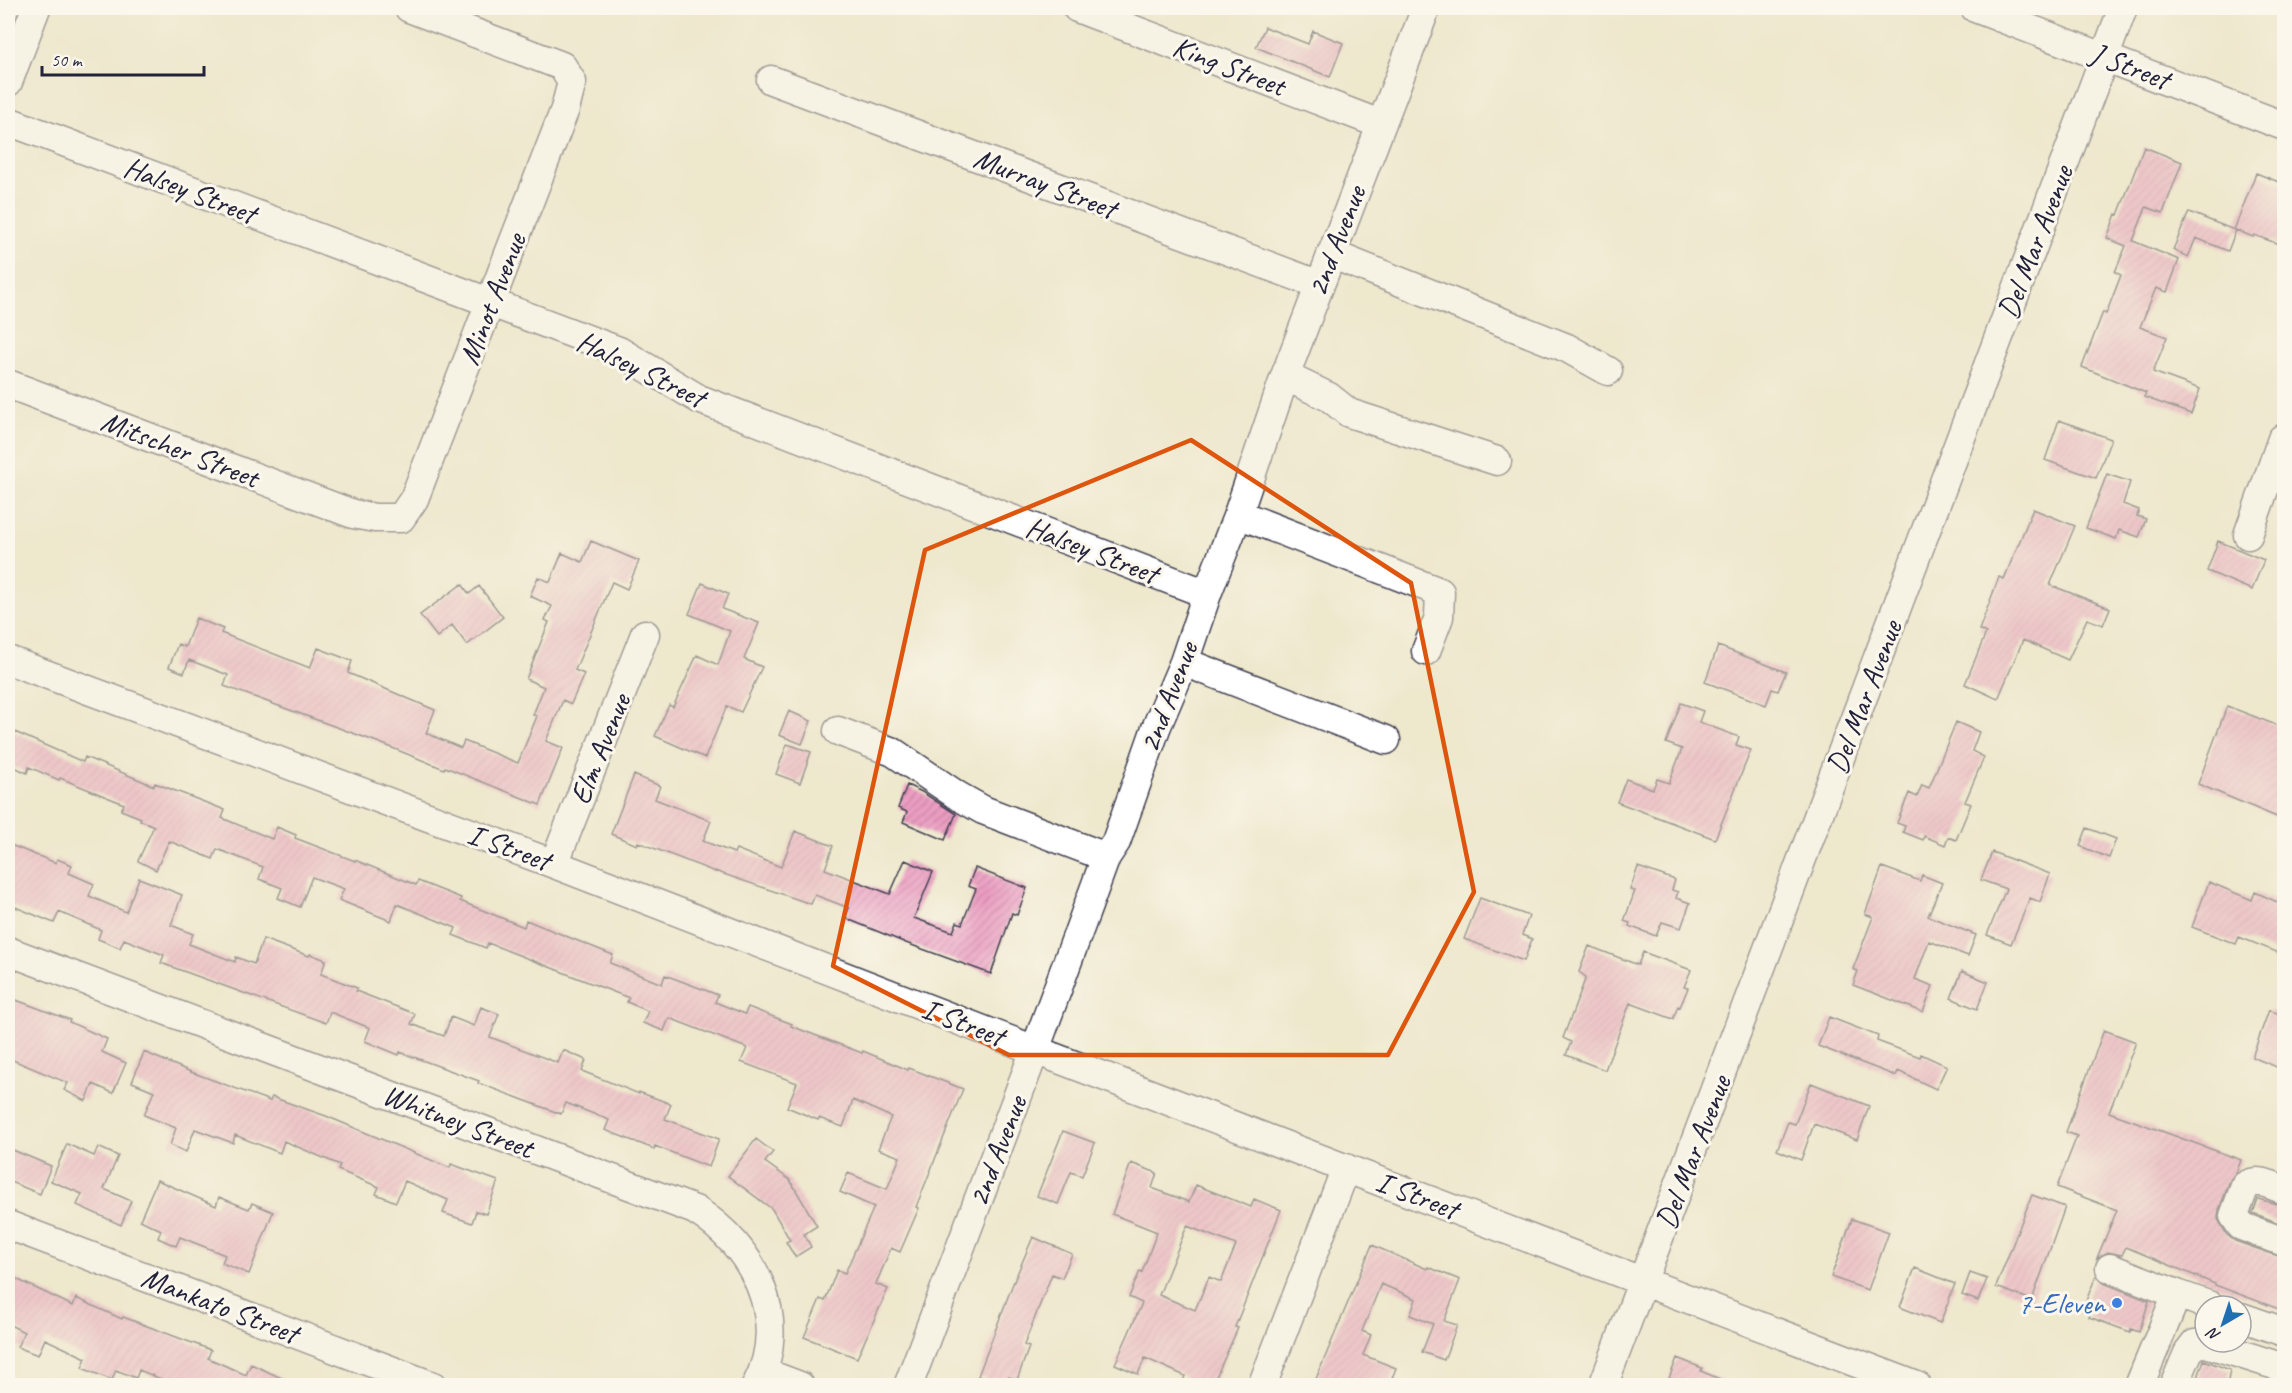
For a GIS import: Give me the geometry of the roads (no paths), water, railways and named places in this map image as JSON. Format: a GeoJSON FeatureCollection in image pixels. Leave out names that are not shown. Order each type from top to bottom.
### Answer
{"type":"FeatureCollection","features":[{"type":"Feature","properties":{"kind":"street"},"geometry":{"type":"LineString","coordinates":[[10,69],[36,8]]}},
{"type":"Feature","properties":{"kind":"street","name":"Minot Avenue"},"geometry":{"type":"LineString","coordinates":[[353,514],[375,518],[401,518],[414,499],[565,109],[572,82],[562,66],[409,8]]}},
{"type":"Feature","properties":{"kind":"street","name":"King Street"},"geometry":{"type":"LineString","coordinates":[[1077,8],[1380,124]]}},
{"type":"Feature","properties":{"kind":"street","name":"2nd Avenue"},"geometry":{"type":"LineString","coordinates":[[908,1386],[1106,857],[1116,842],[1156,728],[1184,662],[1285,376],[1426,8]]}},
{"type":"Feature","properties":{"kind":"street","name":"J Street"},"geometry":{"type":"LineString","coordinates":[[1975,8],[2284,126]]}},
{"type":"Feature","properties":{"kind":"street","name":"Del Mar Avenue"},"geometry":{"type":"LineString","coordinates":[[1603,1386],[2123,8]]}},
{"type":"Feature","properties":{"kind":"street","name":"Murray Street"},"geometry":{"type":"LineString","coordinates":[[771,80],[1320,285]]}},
{"type":"Feature","properties":{"kind":"street","name":"Halsey Street"},"geometry":{"type":"LineString","coordinates":[[8,121],[619,351],[699,399],[1207,594]]}},
{"type":"Feature","properties":{"kind":"street"},"geometry":{"type":"LineString","coordinates":[[1331,254],[1567,348],[1608,372]]}},
{"type":"Feature","properties":{"kind":"street"},"geometry":{"type":"LineString","coordinates":[[1285,376],[1329,397],[1349,413],[1497,460]]}},
{"type":"Feature","properties":{"kind":"street","name":"Mitscher Street"},"geometry":{"type":"LineString","coordinates":[[8,384],[353,514]]}},
{"type":"Feature","properties":{"kind":"street"},"geometry":{"type":"LineString","coordinates":[[2248,535],[2282,440],[2284,440]]}},
{"type":"Feature","properties":{"kind":"street"},"geometry":{"type":"LineString","coordinates":[[1238,514],[1440,592],[1439,617],[1426,651]]}},
{"type":"Feature","properties":{"kind":"street","name":"Elm Avenue"},"geometry":{"type":"LineString","coordinates":[[554,864],[645,634]]}},
{"type":"Feature","properties":{"kind":"street","name":"I Street"},"geometry":{"type":"LineString","coordinates":[[8,660],[554,864],[1643,1283],[1917,1386]]}},
{"type":"Feature","properties":{"kind":"street"},"geometry":{"type":"LineString","coordinates":[[1184,662],[1386,740]]}},
{"type":"Feature","properties":{"kind":"street"},"geometry":{"type":"LineString","coordinates":[[838,731],[893,752],[983,810],[1106,857]]}},
{"type":"Feature","properties":{"kind":"street","name":"Whitney Street"},"geometry":{"type":"LineString","coordinates":[[8,951],[695,1210],[730,1237],[748,1259],[756,1275],[768,1313],[768,1352],[760,1379],[800,1386]]}},
{"type":"Feature","properties":{"kind":"street"},"geometry":{"type":"LineString","coordinates":[[1262,1386],[1346,1168]]}},
{"type":"Feature","properties":{"kind":"street"},"geometry":{"type":"LineString","coordinates":[[2284,1190],[2256,1180],[2249,1183],[2245,1186],[2234,1216],[2241,1226],[2284,1242]]}},
{"type":"Feature","properties":{"kind":"street","name":"Mankato Street"},"geometry":{"type":"LineString","coordinates":[[8,1225],[433,1386]]}},
{"type":"Feature","properties":{"kind":"street"},"geometry":{"type":"LineString","coordinates":[[2110,1268],[2193,1300]]}},
{"type":"Feature","properties":{"kind":"street"},"geometry":{"type":"LineString","coordinates":[[2139,1386],[2177,1294]]}},
{"type":"Feature","properties":{"kind":"street"},"geometry":{"type":"LineString","coordinates":[[2253,1321],[2284,1332]]}},
{"type":"Feature","properties":{"kind":"street"},"geometry":{"type":"LineString","coordinates":[[2174,1386],[2188,1353],[2195,1344],[2206,1343],[2284,1368]]}},
{"type":"Feature","properties":{"kind":"place","name":"7-Eleven"},"geometry":{"type":"Point","coordinates":[2117,1303]}}]}
